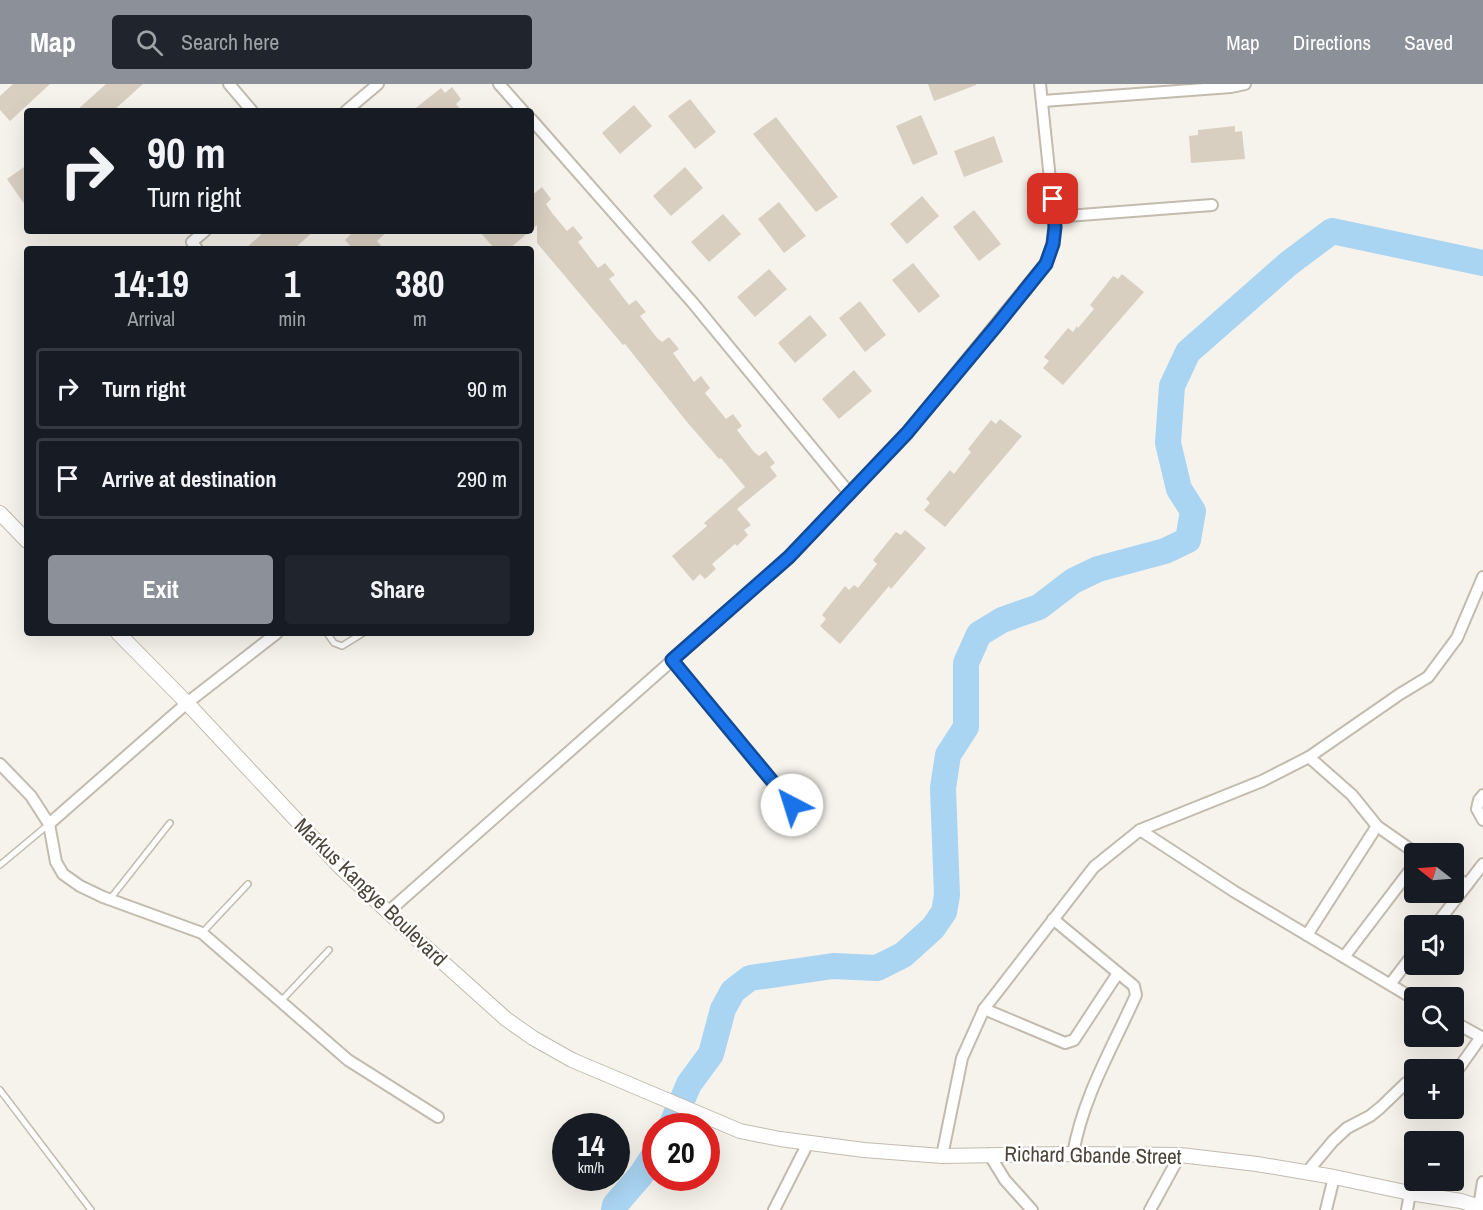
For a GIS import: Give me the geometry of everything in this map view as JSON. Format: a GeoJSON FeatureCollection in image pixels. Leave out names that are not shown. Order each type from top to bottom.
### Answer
{"type":"FeatureCollection","features":[{"type":"Feature","properties":{"kind":"street"},"geometry":{"type":"LineString","coordinates":[[229,84],[249,108]]}},
{"type":"Feature","properties":{"kind":"street"},"geometry":{"type":"LineString","coordinates":[[350,108],[378,84]]}},
{"type":"Feature","properties":{"kind":"street"},"geometry":{"type":"LineString","coordinates":[[499,84],[521,108]]}},
{"type":"Feature","properties":{"kind":"street"},"geometry":{"type":"LineString","coordinates":[[388,912],[789,557],[907,433],[1046,264],[1053,244],[1054,217],[1040,84]]}},
{"type":"Feature","properties":{"kind":"street"},"geometry":{"type":"LineString","coordinates":[[1043,101],[1232,87],[1245,84]]}},
{"type":"Feature","properties":{"kind":"street"},"geometry":{"type":"LineString","coordinates":[[534,122],[693,303],[850,494]]}},
{"type":"Feature","properties":{"kind":"street"},"geometry":{"type":"LineString","coordinates":[[1054,217],[1212,205]]}},
{"type":"Feature","properties":{"kind":"street"},"geometry":{"type":"LineString","coordinates":[[192,246],[202,234]]}},
{"type":"Feature","properties":{"kind":"street"},"geometry":{"type":"LineString","coordinates":[[0,513],[24,537]]}},
{"type":"Feature","properties":{"kind":"street"},"geometry":{"type":"LineString","coordinates":[[942,1156],[962,1058],[984,1009],[1094,867],[1140,830],[1263,781],[1309,757],[1428,677],[1458,638],[1483,577]]}},
{"type":"Feature","properties":{"kind":"street","name":"Markus Kangye Boulevard"},"geometry":{"type":"LineString","coordinates":[[121,636],[187,703],[342,869],[506,1019],[533,1038],[572,1060],[701,1113]]}},
{"type":"Feature","properties":{"kind":"street"},"geometry":{"type":"LineString","coordinates":[[49,824],[187,703],[273,636]]}},
{"type":"Feature","properties":{"kind":"street"},"geometry":{"type":"LineString","coordinates":[[1309,757],[1352,795],[1377,826],[1404,845]]}},
{"type":"Feature","properties":{"kind":"street"},"geometry":{"type":"LineString","coordinates":[[0,764],[31,796],[49,824],[56,862],[63,874],[80,886],[110,899],[202,933],[348,1060],[438,1117]]}},
{"type":"Feature","properties":{"kind":"street"},"geometry":{"type":"LineString","coordinates":[[1483,795],[1477,809],[1483,820]]}},
{"type":"Feature","properties":{"kind":"street"},"geometry":{"type":"LineString","coordinates":[[1307,934],[1377,826]]}},
{"type":"Feature","properties":{"kind":"street"},"geometry":{"type":"LineString","coordinates":[[1140,830],[1235,892],[1404,992]]}},
{"type":"Feature","properties":{"kind":"street"},"geometry":{"type":"LineString","coordinates":[[1444,915],[1483,864]]}},
{"type":"Feature","properties":{"kind":"street"},"geometry":{"type":"LineString","coordinates":[[1344,957],[1404,878]]}},
{"type":"Feature","properties":{"kind":"street"},"geometry":{"type":"LineString","coordinates":[[1053,919],[1134,986],[1136,995],[1084,1108],[1074,1154]]}},
{"type":"Feature","properties":{"kind":"street"},"geometry":{"type":"LineString","coordinates":[[1391,983],[1404,966]]}},
{"type":"Feature","properties":{"kind":"street"},"geometry":{"type":"LineString","coordinates":[[984,1009],[1069,1043],[1074,1040],[1118,973]]}},
{"type":"Feature","properties":{"kind":"street"},"geometry":{"type":"LineString","coordinates":[[1464,1028],[1482,1038],[1464,1062]]}},
{"type":"Feature","properties":{"kind":"street"},"geometry":{"type":"LineString","coordinates":[[1307,1172],[1347,1128],[1380,1108],[1404,1085]]}},
{"type":"Feature","properties":{"kind":"street","name":"Richard Gbande Street"},"geometry":{"type":"LineString","coordinates":[[720,1122],[740,1131],[808,1143],[942,1156],[989,1154],[1180,1155],[1307,1172],[1481,1207]]}},
{"type":"Feature","properties":{"kind":"street"},"geometry":{"type":"LineString","coordinates":[[774,1210],[808,1143]]}},
{"type":"Feature","properties":{"kind":"street"},"geometry":{"type":"LineString","coordinates":[[989,1154],[1005,1180],[1032,1210]]}},
{"type":"Feature","properties":{"kind":"street"},"geometry":{"type":"LineString","coordinates":[[1150,1210],[1180,1155]]}},
{"type":"Feature","properties":{"kind":"street"},"geometry":{"type":"LineString","coordinates":[[1326,1210],[1334,1177]]}},
{"type":"Feature","properties":{"kind":"street"},"geometry":{"type":"LineString","coordinates":[[1481,1207],[1483,1182]]}},
{"type":"Feature","properties":{"kind":"street"},"geometry":{"type":"LineString","coordinates":[[1407,1210],[1410,1193]]}},
{"type":"Feature","properties":{"kind":"lane"},"geometry":{"type":"LineString","coordinates":[[329,636],[334,643],[342,646],[358,636]]}},
{"type":"Feature","properties":{"kind":"lane"},"geometry":{"type":"LineString","coordinates":[[672,660],[792,805]]}},
{"type":"Feature","properties":{"kind":"lane"},"geometry":{"type":"LineString","coordinates":[[110,899],[170,823]]}},
{"type":"Feature","properties":{"kind":"lane"},"geometry":{"type":"LineString","coordinates":[[0,865],[49,824]]}},
{"type":"Feature","properties":{"kind":"lane"},"geometry":{"type":"LineString","coordinates":[[202,933],[248,884]]}},
{"type":"Feature","properties":{"kind":"lane"},"geometry":{"type":"LineString","coordinates":[[281,1001],[329,950]]}},
{"type":"Feature","properties":{"kind":"lane"},"geometry":{"type":"LineString","coordinates":[[0,1090],[91,1210]]}},
{"type":"Feature","properties":{"kind":"building"},"geometry":{"type":"Polygon","coordinates":[[[13,84],[50,84],[10,121],[0,110],[0,96],[13,84]]]}},
{"type":"Feature","properties":{"kind":"building"},"geometry":{"type":"Polygon","coordinates":[[[106,84],[143,84],[116,108],[79,108],[106,84]]]}},
{"type":"Feature","properties":{"kind":"building"},"geometry":{"type":"Polygon","coordinates":[[[928,84],[976,84],[976,85],[934,101],[928,84]]]}},
{"type":"Feature","properties":{"kind":"building"},"geometry":{"type":"Polygon","coordinates":[[[452,87],[461,99],[456,104],[459,108],[416,108],[441,88],[445,93],[452,87]]]}},
{"type":"Feature","properties":{"kind":"building"},"geometry":{"type":"Polygon","coordinates":[[[690,99],[716,132],[695,149],[668,116],[690,99]]]}},
{"type":"Feature","properties":{"kind":"building"},"geometry":{"type":"Polygon","coordinates":[[[634,105],[652,126],[620,154],[602,133],[634,105]]]}},
{"type":"Feature","properties":{"kind":"building"},"geometry":{"type":"Polygon","coordinates":[[[921,115],[938,154],[913,165],[896,126],[921,115]]]}},
{"type":"Feature","properties":{"kind":"building"},"geometry":{"type":"Polygon","coordinates":[[[776,117],[838,197],[816,212],[753,134],[776,117]]]}},
{"type":"Feature","properties":{"kind":"building"},"geometry":{"type":"Polygon","coordinates":[[[1235,126],[1235,132],[1242,131],[1245,159],[1191,163],[1189,136],[1198,135],[1198,130],[1235,126]]]}},
{"type":"Feature","properties":{"kind":"building"},"geometry":{"type":"Polygon","coordinates":[[[994,136],[1003,162],[964,177],[954,151],[994,136]]]}},
{"type":"Feature","properties":{"kind":"building"},"geometry":{"type":"Polygon","coordinates":[[[24,167],[24,204],[7,179],[24,167]]]}},
{"type":"Feature","properties":{"kind":"building"},"geometry":{"type":"Polygon","coordinates":[[[685,167],[703,188],[671,216],[653,196],[685,167]]]}},
{"type":"Feature","properties":{"kind":"building"},"geometry":{"type":"Polygon","coordinates":[[[542,187],[551,199],[546,204],[552,213],[567,231],[573,226],[583,238],[578,242],[598,268],[605,263],[615,275],[609,279],[629,305],[636,300],[646,312],[640,316],[657,338],[662,342],[669,337],[679,349],[673,353],[694,382],[701,376],[710,388],[705,393],[726,419],[733,414],[742,426],[737,430],[754,452],[759,456],[766,451],[775,463],[770,467],[777,476],[737,509],[751,525],[744,530],[748,535],[712,564],[716,569],[705,579],[700,574],[693,581],[672,556],[707,526],[704,523],[745,487],[687,422],[625,344],[623,345],[537,243],[537,225],[534,228],[534,194],[542,187]]]}},
{"type":"Feature","properties":{"kind":"building"},"geometry":{"type":"Polygon","coordinates":[[[922,196],[939,216],[907,244],[890,224],[922,196]]]}},
{"type":"Feature","properties":{"kind":"building"},"geometry":{"type":"Polygon","coordinates":[[[779,202],[806,236],[784,253],[758,219],[779,202]]]}},
{"type":"Feature","properties":{"kind":"building"},"geometry":{"type":"Polygon","coordinates":[[[974,210],[1001,244],[979,261],[953,227],[974,210]]]}},
{"type":"Feature","properties":{"kind":"building"},"geometry":{"type":"Polygon","coordinates":[[[723,214],[741,234],[709,262],[691,242],[723,214]]]}},
{"type":"Feature","properties":{"kind":"building"},"geometry":{"type":"Polygon","coordinates":[[[262,234],[311,234],[297,246],[248,246],[262,234]]]}},
{"type":"Feature","properties":{"kind":"building"},"geometry":{"type":"Polygon","coordinates":[[[351,234],[385,234],[377,241],[381,246],[350,246],[345,240],[351,234]]]}},
{"type":"Feature","properties":{"kind":"building"},"geometry":{"type":"Polygon","coordinates":[[[482,234],[526,234],[512,246],[492,246],[482,234]]]}},
{"type":"Feature","properties":{"kind":"building"},"geometry":{"type":"Polygon","coordinates":[[[913,263],[940,296],[919,313],[892,280],[913,263]]]}},
{"type":"Feature","properties":{"kind":"building"},"geometry":{"type":"Polygon","coordinates":[[[769,269],[787,289],[755,317],[737,297],[769,269]]]}},
{"type":"Feature","properties":{"kind":"building"},"geometry":{"type":"Polygon","coordinates":[[[1122,274],[1144,292],[1063,385],[1043,368],[1049,361],[1044,357],[1068,328],[1073,332],[1077,326],[1078,328],[1094,309],[1090,305],[1113,276],[1118,279],[1122,274]]]}},
{"type":"Feature","properties":{"kind":"building"},"geometry":{"type":"Polygon","coordinates":[[[860,301],[886,335],[865,352],[839,318],[860,301]]]}},
{"type":"Feature","properties":{"kind":"building"},"geometry":{"type":"Polygon","coordinates":[[[810,315],[827,335],[795,363],[778,343],[810,315]]]}},
{"type":"Feature","properties":{"kind":"building"},"geometry":{"type":"Polygon","coordinates":[[[854,370],[872,391],[839,419],[822,399],[854,370]]]}},
{"type":"Feature","properties":{"kind":"building"},"geometry":{"type":"Polygon","coordinates":[[[1000,419],[1022,436],[945,527],[924,510],[930,503],[926,499],[950,470],[954,474],[971,452],[968,449],[991,420],[996,424],[1000,419]]]}},
{"type":"Feature","properties":{"kind":"building"},"geometry":{"type":"Polygon","coordinates":[[[905,530],[926,548],[891,589],[889,586],[840,644],[820,626],[826,619],[822,615],[845,586],[849,590],[854,585],[858,588],[877,564],[873,560],[896,532],[901,535],[905,530]]]}},
{"type":"Feature","properties":{"kind":"waterway"},"geometry":{"type":"LineString","coordinates":[[677,1113],[689,1084],[711,1054],[723,1009],[733,991],[750,978],[833,966],[877,968],[903,955],[933,928],[944,912],[947,895],[943,788],[948,755],[966,727],[966,663],[979,634],[1002,620],[1039,607],[1073,581],[1098,569],[1165,551],[1188,540],[1193,511],[1179,489],[1168,443],[1172,386],[1188,352],[1288,264],[1332,231],[1483,263]]}},
{"type":"Feature","properties":{"kind":"waterway"},"geometry":{"type":"LineString","coordinates":[[614,1210],[615,1205],[642,1173]]}},
{"type":"Feature","properties":{"kind":"route"},"geometry":{"type":"LineString","coordinates":[[792,805],[672,660],[789,557],[907,433],[997,325],[1046,264],[1053,244],[1055,227],[1053,199]]}}]}
